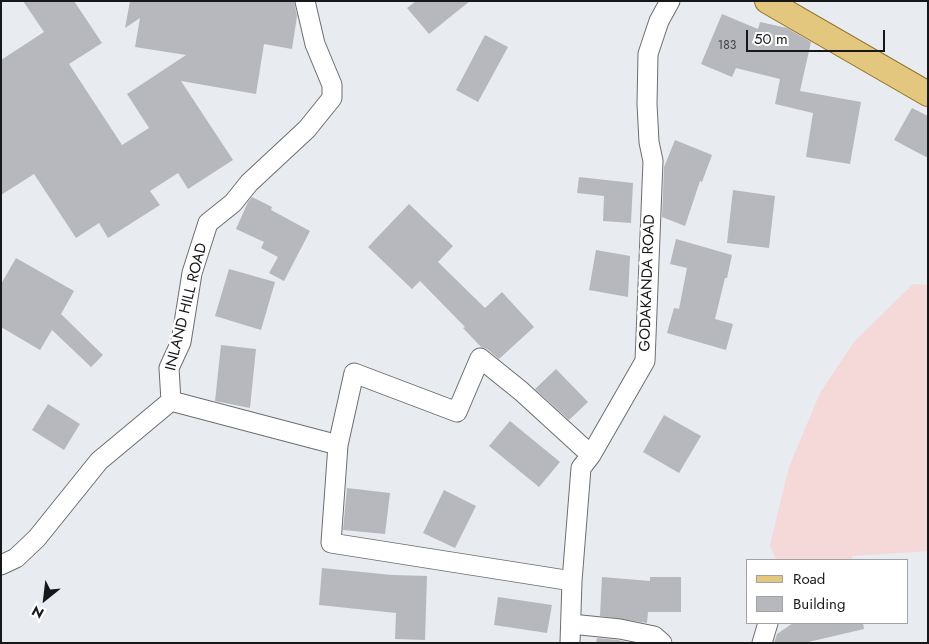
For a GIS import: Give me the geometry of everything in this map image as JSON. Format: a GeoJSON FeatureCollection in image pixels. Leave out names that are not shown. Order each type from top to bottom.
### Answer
{"type":"FeatureCollection","features":[{"type":"Feature","properties":{"kind":"main road"},"geometry":{"type":"LineString","coordinates":[[774,3],[928,94]]}},
{"type":"Feature","properties":{"kind":"street","name":"INLAND HILL ROAD"},"geometry":{"type":"LineString","coordinates":[[170,401],[169,368],[181,342],[192,273],[208,223],[233,203],[249,183],[307,129],[332,98],[332,85],[315,44],[305,1]]}},
{"type":"Feature","properties":{"kind":"street","name":"GODAKANDA ROAD"},"geometry":{"type":"LineString","coordinates":[[570,634],[572,581],[581,468],[591,455],[645,361],[653,161],[649,142],[647,104],[648,54],[659,20],[670,1]]}},
{"type":"Feature","properties":{"kind":"street"},"geometry":{"type":"LineString","coordinates":[[572,581],[331,543],[338,445],[354,373],[457,412],[480,358],[521,391],[591,455]]}},
{"type":"Feature","properties":{"kind":"street"},"geometry":{"type":"LineString","coordinates":[[1,565],[16,558],[37,538],[99,461],[170,401],[338,445]]}},
{"type":"Feature","properties":{"kind":"street"},"geometry":{"type":"LineString","coordinates":[[762,643],[768,624]]}},
{"type":"Feature","properties":{"kind":"street"},"geometry":{"type":"LineString","coordinates":[[570,634],[620,629],[654,636],[662,643]]}},
{"type":"Feature","properties":{"kind":"shaded area"},"geometry":{"type":"Polygon","coordinates":[[[913,284],[928,285],[928,551],[853,556],[852,559],[776,559],[770,545],[789,467],[820,393],[854,342],[913,284]]]}},
{"type":"Feature","properties":{"kind":"building"},"geometry":{"type":"Polygon","coordinates":[[[23,1],[74,1],[102,43],[69,64],[122,145],[149,128],[127,94],[186,55],[135,47],[140,18],[125,28],[130,1],[294,1],[297,16],[292,49],[264,44],[256,94],[181,81],[233,160],[188,189],[178,173],[150,191],[160,205],[108,238],[99,223],[76,238],[34,174],[1,195],[1,60],[44,32],[23,1]]]}},
{"type":"Feature","properties":{"kind":"building"},"geometry":{"type":"Polygon","coordinates":[[[416,1],[470,1],[429,34],[407,8],[416,1]]]}},
{"type":"Feature","properties":{"kind":"building"},"geometry":{"type":"Polygon","coordinates":[[[722,14],[758,29],[760,22],[787,28],[811,42],[800,91],[861,102],[850,164],[806,157],[813,113],[775,104],[780,79],[736,68],[732,77],[701,64],[722,14]]]}},
{"type":"Feature","properties":{"kind":"building"},"geometry":{"type":"Polygon","coordinates":[[[485,35],[508,47],[478,102],[456,90],[485,35]]]}},
{"type":"Feature","properties":{"kind":"building"},"geometry":{"type":"Polygon","coordinates":[[[912,108],[928,116],[928,158],[894,140],[912,108]]]}},
{"type":"Feature","properties":{"kind":"building"},"geometry":{"type":"Polygon","coordinates":[[[675,140],[712,155],[702,182],[700,181],[685,226],[662,217],[664,167],[675,140]]]}},
{"type":"Feature","properties":{"kind":"building"},"geometry":{"type":"Polygon","coordinates":[[[579,177],[633,183],[631,223],[603,221],[604,196],[577,193],[579,177]]]}},
{"type":"Feature","properties":{"kind":"building"},"geometry":{"type":"Polygon","coordinates":[[[733,190],[775,196],[769,248],[727,243],[733,190]]]}},
{"type":"Feature","properties":{"kind":"building"},"geometry":{"type":"Polygon","coordinates":[[[252,197],[272,207],[271,210],[310,231],[284,281],[269,273],[278,257],[261,248],[264,242],[236,229],[252,197]]]}},
{"type":"Feature","properties":{"kind":"building"},"geometry":{"type":"Polygon","coordinates":[[[409,204],[453,246],[438,262],[485,308],[502,292],[534,327],[499,359],[487,349],[481,347],[463,328],[465,327],[420,281],[412,289],[368,247],[409,204]]]}},
{"type":"Feature","properties":{"kind":"building"},"geometry":{"type":"Polygon","coordinates":[[[676,239],[732,255],[715,319],[733,324],[726,350],[667,333],[674,308],[679,309],[687,268],[670,264],[676,239]]]}},
{"type":"Feature","properties":{"kind":"building"},"geometry":{"type":"Polygon","coordinates":[[[596,250],[630,256],[628,297],[589,290],[596,250]]]}},
{"type":"Feature","properties":{"kind":"building"},"geometry":{"type":"Polygon","coordinates":[[[16,258],[74,291],[61,314],[103,355],[91,367],[52,330],[40,350],[1,327],[1,284],[16,258]]]}},
{"type":"Feature","properties":{"kind":"building"},"geometry":{"type":"Polygon","coordinates":[[[229,269],[275,282],[261,330],[215,316],[229,269]]]}},
{"type":"Feature","properties":{"kind":"building"},"geometry":{"type":"Polygon","coordinates":[[[221,345],[256,349],[250,408],[215,401],[221,345]]]}},
{"type":"Feature","properties":{"kind":"building"},"geometry":{"type":"Polygon","coordinates":[[[556,369],[588,402],[569,420],[535,389],[556,369]]]}},
{"type":"Feature","properties":{"kind":"building"},"geometry":{"type":"Polygon","coordinates":[[[48,404],[80,424],[64,450],[32,430],[48,404]]]}},
{"type":"Feature","properties":{"kind":"building"},"geometry":{"type":"Polygon","coordinates":[[[664,415],[701,436],[679,473],[643,452],[664,415]]]}},
{"type":"Feature","properties":{"kind":"building"},"geometry":{"type":"Polygon","coordinates":[[[510,421],[560,462],[539,487],[489,446],[510,421]]]}},
{"type":"Feature","properties":{"kind":"building"},"geometry":{"type":"Polygon","coordinates":[[[347,488],[390,493],[385,534],[343,530],[347,488]]]}},
{"type":"Feature","properties":{"kind":"building"},"geometry":{"type":"Polygon","coordinates":[[[444,490],[476,506],[455,548],[423,533],[444,490]]]}},
{"type":"Feature","properties":{"kind":"building"},"geometry":{"type":"Polygon","coordinates":[[[322,568],[392,575],[427,576],[425,640],[395,639],[396,613],[319,605],[322,568]]]}},
{"type":"Feature","properties":{"kind":"building"},"geometry":{"type":"Polygon","coordinates":[[[602,577],[650,581],[650,577],[681,577],[681,612],[648,612],[647,623],[600,616],[602,577]]]}},
{"type":"Feature","properties":{"kind":"building"},"geometry":{"type":"Polygon","coordinates":[[[498,597],[552,605],[547,633],[494,625],[498,597]]]}},
{"type":"Feature","properties":{"kind":"building"},"geometry":{"type":"Polygon","coordinates":[[[792,624],[863,624],[864,629],[804,643],[774,643],[777,634],[792,624]]]}},
{"type":"Feature","properties":{"kind":"building"},"geometry":{"type":"Polygon","coordinates":[[[597,638],[618,640],[631,643],[596,643],[597,638]]]}}]}
